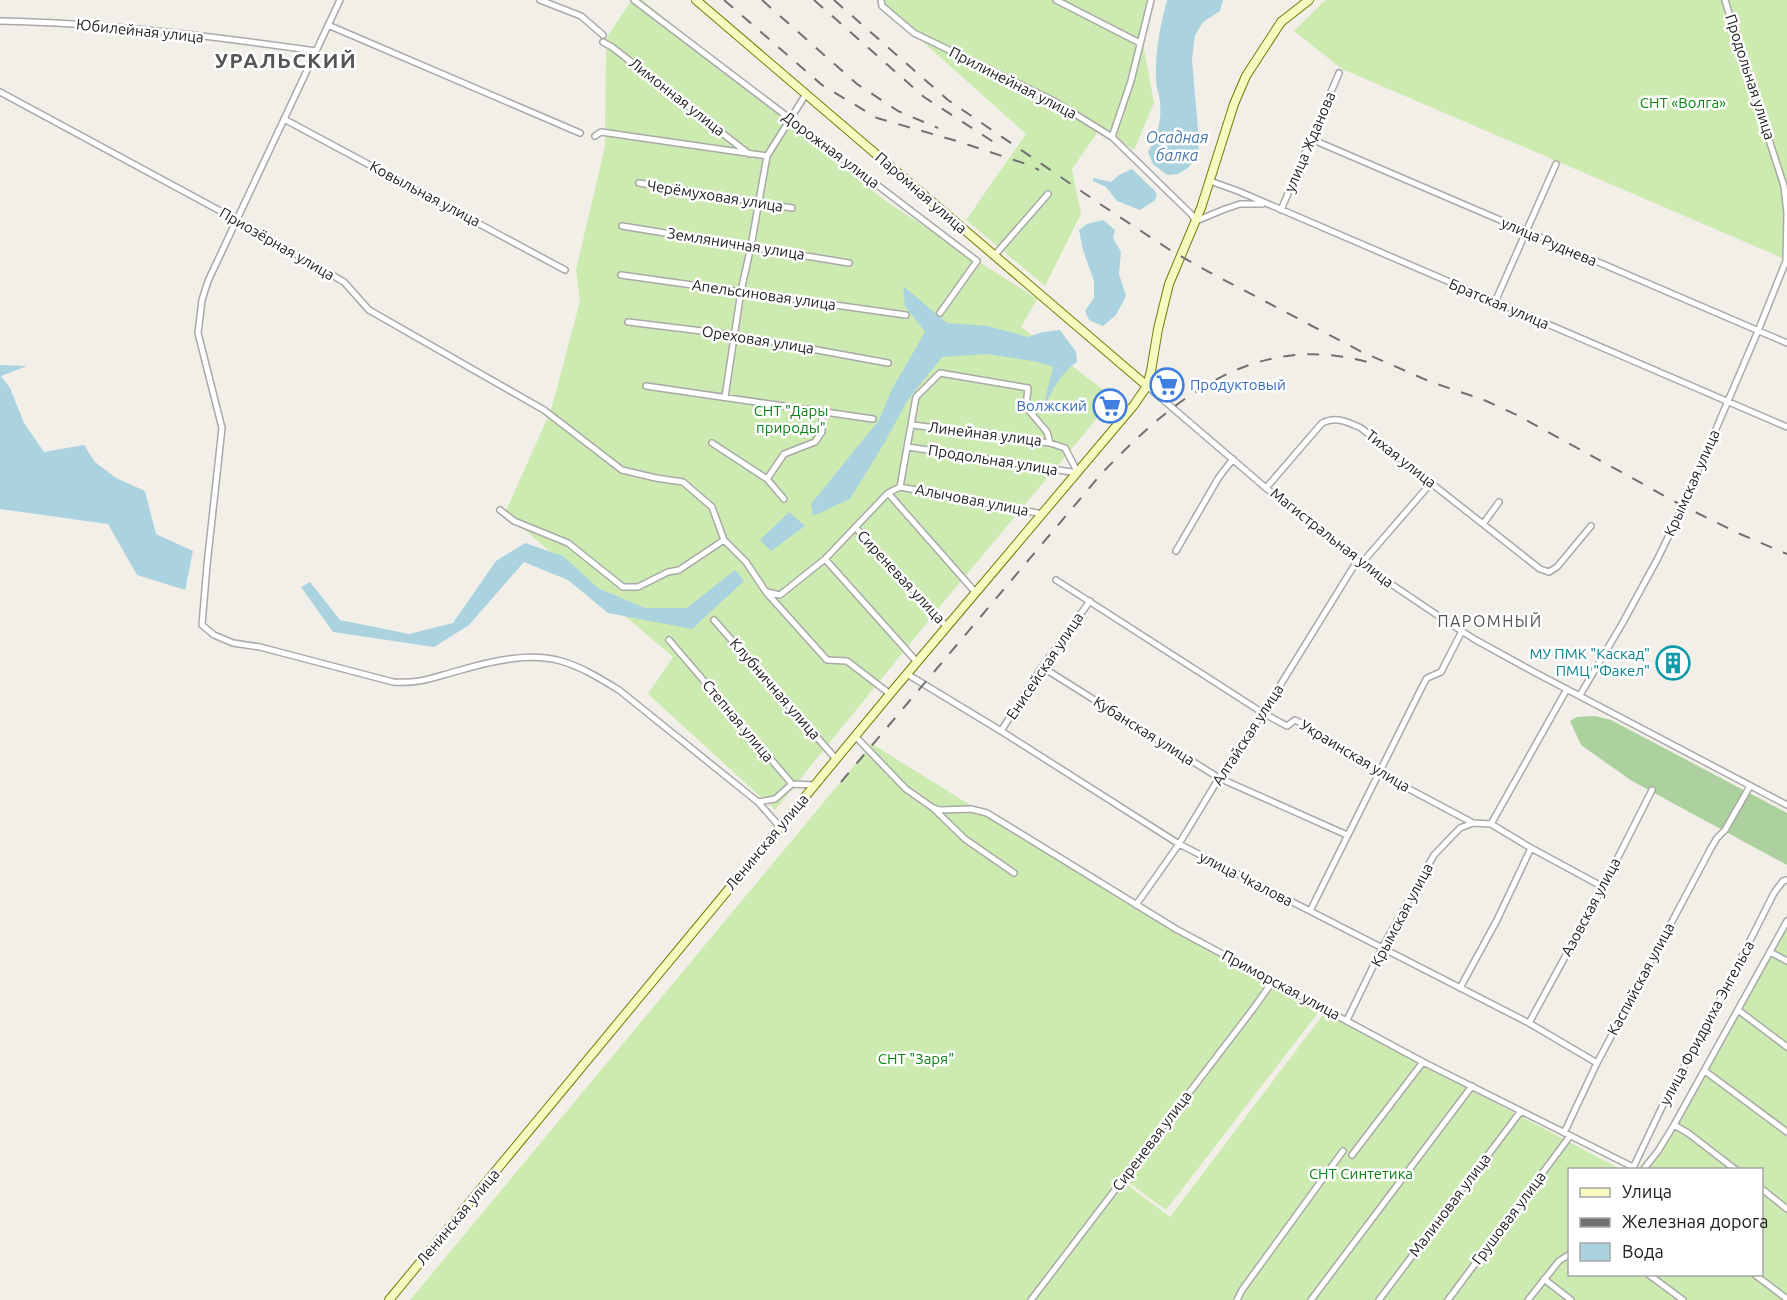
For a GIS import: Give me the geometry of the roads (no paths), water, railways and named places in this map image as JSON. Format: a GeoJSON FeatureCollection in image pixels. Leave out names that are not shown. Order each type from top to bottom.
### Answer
{"type":"FeatureCollection","features":[{"type":"Feature","properties":{"kind":"street"},"geometry":{"type":"LineString","coordinates":[[340,0],[208,281],[202,300],[198,333],[222,428],[202,625],[214,635],[233,643],[260,647],[393,682],[426,681],[500,661],[542,657],[562,661],[596,676],[619,690],[758,802],[780,827]]}},
{"type":"Feature","properties":{"kind":"street"},"geometry":{"type":"LineString","coordinates":[[540,0],[581,16],[603,35]]}},
{"type":"Feature","properties":{"kind":"street","name":"Дорожная улица"},"geometry":{"type":"LineString","coordinates":[[634,0],[977,261],[940,313]]}},
{"type":"Feature","properties":{"kind":"street","name":"Паромная улица"},"geometry":{"type":"LineString","coordinates":[[696,0],[1147,386]]}},
{"type":"Feature","properties":{"kind":"street","name":"Прилинейная улица"},"geometry":{"type":"LineString","coordinates":[[881,0],[882,6],[914,33],[1054,101],[1112,137],[1196,221]]}},
{"type":"Feature","properties":{"kind":"street"},"geometry":{"type":"LineString","coordinates":[[1056,0],[1140,44]]}},
{"type":"Feature","properties":{"kind":"street"},"geometry":{"type":"LineString","coordinates":[[1112,137],[1131,81],[1151,0]]}},
{"type":"Feature","properties":{"kind":"street"},"geometry":{"type":"LineString","coordinates":[[1147,386],[1169,284],[1196,221],[1234,104],[1246,76],[1281,22],[1309,0]]}},
{"type":"Feature","properties":{"kind":"street","name":"Продольная улица"},"geometry":{"type":"LineString","coordinates":[[1725,0],[1784,186],[1787,213],[1786,261]]}},
{"type":"Feature","properties":{"kind":"street","name":"Юбилейная улица"},"geometry":{"type":"LineString","coordinates":[[0,21],[57,22],[112,27],[256,42],[316,51]]}},
{"type":"Feature","properties":{"kind":"street"},"geometry":{"type":"LineString","coordinates":[[328,25],[580,133]]}},
{"type":"Feature","properties":{"kind":"street","name":"Лимонная улица"},"geometry":{"type":"LineString","coordinates":[[603,42],[749,154]]}},
{"type":"Feature","properties":{"kind":"street","name":"улица Жданова"},"geometry":{"type":"LineString","coordinates":[[1281,210],[1339,73]]}},
{"type":"Feature","properties":{"kind":"street","name":"Приозёрная улица"},"geometry":{"type":"LineString","coordinates":[[0,92],[237,220],[344,282],[369,310],[544,410],[622,470],[683,482],[711,507],[724,540]]}},
{"type":"Feature","properties":{"kind":"street"},"geometry":{"type":"LineString","coordinates":[[725,398],[741,291],[752,246],[767,156],[806,94]]}},
{"type":"Feature","properties":{"kind":"street","name":"Ковыльная улица"},"geometry":{"type":"LineString","coordinates":[[284,119],[565,270]]}},
{"type":"Feature","properties":{"kind":"street"},"geometry":{"type":"LineString","coordinates":[[595,136],[601,132],[767,156]]}},
{"type":"Feature","properties":{"kind":"street","name":"улица Руднева"},"geometry":{"type":"LineString","coordinates":[[1311,139],[1787,343]]}},
{"type":"Feature","properties":{"kind":"street"},"geometry":{"type":"LineString","coordinates":[[1495,302],[1556,164]]}},
{"type":"Feature","properties":{"kind":"street","name":"Братская улица"},"geometry":{"type":"LineString","coordinates":[[1210,182],[1238,191],[1787,427]]}},
{"type":"Feature","properties":{"kind":"street","name":"Черёмуховая улица"},"geometry":{"type":"LineString","coordinates":[[639,183],[792,208]]}},
{"type":"Feature","properties":{"kind":"street"},"geometry":{"type":"LineString","coordinates":[[994,256],[1048,194]]}},
{"type":"Feature","properties":{"kind":"street"},"geometry":{"type":"LineString","coordinates":[[1196,221],[1240,204],[1266,204]]}},
{"type":"Feature","properties":{"kind":"street","name":"Земляничная улица"},"geometry":{"type":"LineString","coordinates":[[622,226],[849,263]]}},
{"type":"Feature","properties":{"kind":"street","name":"Крымская улица"},"geometry":{"type":"LineString","coordinates":[[1580,695],[1658,558],[1683,506],[1786,261]]}},
{"type":"Feature","properties":{"kind":"street","name":"Апельсиновая улица"},"geometry":{"type":"LineString","coordinates":[[621,275],[906,315]]}},
{"type":"Feature","properties":{"kind":"street","name":"Ореховая улица"},"geometry":{"type":"LineString","coordinates":[[628,322],[735,335],[888,363]]}},
{"type":"Feature","properties":{"kind":"street"},"geometry":{"type":"LineString","coordinates":[[766,591],[780,596],[825,559],[888,493],[900,487],[913,425],[916,397],[939,374],[1028,388],[1026,407],[1047,432],[1050,443]]}},
{"type":"Feature","properties":{"kind":"street"},"geometry":{"type":"LineString","coordinates":[[646,386],[873,419]]}},
{"type":"Feature","properties":{"kind":"street","name":"Магистральная улица"},"geometry":{"type":"LineString","coordinates":[[1147,386],[1266,488],[1359,563],[1462,631],[1534,672],[1787,805]]}},
{"type":"Feature","properties":{"kind":"street","name":"Ленинская улица"},"geometry":{"type":"LineString","coordinates":[[393,1298],[814,785],[1078,473],[1147,386]]}},
{"type":"Feature","properties":{"kind":"street"},"geometry":{"type":"LineString","coordinates":[[767,479],[784,454],[816,442],[822,432],[822,411]]}},
{"type":"Feature","properties":{"kind":"street","name":"Тихая улица"},"geometry":{"type":"LineString","coordinates":[[1266,488],[1322,423],[1330,419],[1348,422],[1361,428],[1540,569],[1549,572],[1557,567],[1591,526]]}},
{"type":"Feature","properties":{"kind":"street","name":"Линейная улица"},"geometry":{"type":"LineString","coordinates":[[913,425],[1050,443],[1065,448],[1078,473]]}},
{"type":"Feature","properties":{"kind":"street"},"geometry":{"type":"LineString","coordinates":[[712,443],[767,479],[784,499]]}},
{"type":"Feature","properties":{"kind":"street","name":"Продольная улица"},"geometry":{"type":"LineString","coordinates":[[908,447],[1078,473]]}},
{"type":"Feature","properties":{"kind":"street"},"geometry":{"type":"LineString","coordinates":[[1176,551],[1219,477],[1233,459]]}},
{"type":"Feature","properties":{"kind":"street","name":"Алтайская улица"},"geometry":{"type":"LineString","coordinates":[[1136,905],[1179,844],[1219,778],[1359,563],[1431,483]]}},
{"type":"Feature","properties":{"kind":"street","name":"Алычовая улица"},"geometry":{"type":"LineString","coordinates":[[900,487],[1043,514]]}},
{"type":"Feature","properties":{"kind":"street"},"geometry":{"type":"LineString","coordinates":[[888,493],[976,593]]}},
{"type":"Feature","properties":{"kind":"street"},"geometry":{"type":"LineString","coordinates":[[1483,524],[1499,502]]}},
{"type":"Feature","properties":{"kind":"street"},"geometry":{"type":"LineString","coordinates":[[500,510],[514,521],[568,543],[623,587],[638,587],[668,572],[679,570],[724,540],[746,562],[766,591],[827,660],[847,661],[890,694]]}},
{"type":"Feature","properties":{"kind":"street","name":"Сиреневая улица"},"geometry":{"type":"LineString","coordinates":[[855,527],[946,627]]}},
{"type":"Feature","properties":{"kind":"street"},"geometry":{"type":"LineString","coordinates":[[825,559],[917,662]]}},
{"type":"Feature","properties":{"kind":"street","name":"Украинская улица"},"geometry":{"type":"LineString","coordinates":[[1056,580],[1263,713],[1287,726],[1295,720],[1304,724],[1379,773],[1473,823],[1491,824],[1603,887]]}},
{"type":"Feature","properties":{"kind":"street","name":"Енисейская улица"},"geometry":{"type":"LineString","coordinates":[[1001,732],[1042,668],[1090,601]]}},
{"type":"Feature","properties":{"kind":"street","name":"Клубничная улица"},"geometry":{"type":"LineString","coordinates":[[714,620],[836,759]]}},
{"type":"Feature","properties":{"kind":"street"},"geometry":{"type":"LineString","coordinates":[[1310,911],[1424,683],[1427,678],[1441,672],[1462,631]]}},
{"type":"Feature","properties":{"kind":"street","name":"Степная улица"},"geometry":{"type":"LineString","coordinates":[[669,640],[792,784]]}},
{"type":"Feature","properties":{"kind":"street","name":"Кубанская улица"},"geometry":{"type":"LineString","coordinates":[[1042,668],[1219,778],[1347,835]]}},
{"type":"Feature","properties":{"kind":"street","name":"улица Чкалова"},"geometry":{"type":"LineString","coordinates":[[907,674],[1179,844],[1529,1023],[1597,1063]]}},
{"type":"Feature","properties":{"kind":"street"},"geometry":{"type":"LineString","coordinates":[[1491,824],[1567,689]]}},
{"type":"Feature","properties":{"kind":"street"},"geometry":{"type":"LineString","coordinates":[[855,736],[906,789],[933,808],[965,839],[1014,873]]}},
{"type":"Feature","properties":{"kind":"street"},"geometry":{"type":"LineString","coordinates":[[758,802],[775,799],[792,784],[814,785]]}},
{"type":"Feature","properties":{"kind":"street","name":"Каспийская улица"},"geometry":{"type":"LineString","coordinates":[[1564,1133],[1597,1063],[1711,848],[1725,830],[1750,786]]}},
{"type":"Feature","properties":{"kind":"street","name":"Азовская улица"},"geometry":{"type":"LineString","coordinates":[[1529,1023],[1603,887],[1652,790]]}},
{"type":"Feature","properties":{"kind":"street","name":"Приморская улица"},"geometry":{"type":"LineString","coordinates":[[933,808],[940,810],[971,809],[987,813],[1136,905],[1273,981],[1423,1062],[1633,1168]]}},
{"type":"Feature","properties":{"kind":"street","name":"Крымская улица"},"geometry":{"type":"LineString","coordinates":[[1347,1020],[1434,855],[1460,828],[1473,823]]}},
{"type":"Feature","properties":{"kind":"street"},"geometry":{"type":"LineString","coordinates":[[1460,988],[1497,920],[1531,848]]}},
{"type":"Feature","properties":{"kind":"street","name":"улица Фридриха Энгельса"},"geometry":{"type":"LineString","coordinates":[[1633,1168],[1662,1107],[1712,1017],[1774,893],[1783,881],[1787,880]]}},
{"type":"Feature","properties":{"kind":"street","name":"улица Фридриха Энгельса"},"geometry":{"type":"LineString","coordinates":[[1645,1168],[1674,1125],[1787,921]]}},
{"type":"Feature","properties":{"kind":"street"},"geometry":{"type":"LineString","coordinates":[[1770,952],[1787,961]]}},
{"type":"Feature","properties":{"kind":"street","name":"Сиреневая улица"},"geometry":{"type":"LineString","coordinates":[[1031,1300],[1273,981]]}},
{"type":"Feature","properties":{"kind":"street"},"geometry":{"type":"LineString","coordinates":[[1738,1010],[1787,1047]]}},
{"type":"Feature","properties":{"kind":"street"},"geometry":{"type":"LineString","coordinates":[[1352,1155],[1423,1062]]}},
{"type":"Feature","properties":{"kind":"street"},"geometry":{"type":"LineString","coordinates":[[1705,1071],[1787,1132]]}},
{"type":"Feature","properties":{"kind":"street"},"geometry":{"type":"LineString","coordinates":[[1311,1300],[1472,1086]]}},
{"type":"Feature","properties":{"kind":"street","name":"Малиновая улица"},"geometry":{"type":"LineString","coordinates":[[1379,1300],[1521,1111]]}},
{"type":"Feature","properties":{"kind":"street"},"geometry":{"type":"LineString","coordinates":[[1674,1125],[1733,1168]]}},
{"type":"Feature","properties":{"kind":"street","name":"Грушовая улица"},"geometry":{"type":"LineString","coordinates":[[1448,1300],[1570,1136]]}},
{"type":"Feature","properties":{"kind":"street"},"geometry":{"type":"LineString","coordinates":[[1237,1300],[1343,1151]]}},
{"type":"Feature","properties":{"kind":"street"},"geometry":{"type":"LineString","coordinates":[[1763,1191],[1787,1209]]}},
{"type":"Feature","properties":{"kind":"street"},"geometry":{"type":"LineString","coordinates":[[1528,1300],[1559,1261],[1568,1255]]}},
{"type":"Feature","properties":{"kind":"street"},"geometry":{"type":"LineString","coordinates":[[1649,1276],[1683,1300]]}},
{"type":"Feature","properties":{"kind":"street"},"geometry":{"type":"LineString","coordinates":[[1755,1276],[1787,1299]]}},
{"type":"Feature","properties":{"kind":"street"},"geometry":{"type":"LineString","coordinates":[[1544,1279],[1571,1300]]}},
{"type":"Feature","properties":{"kind":"water","name":"Осадная балка"},"geometry":{"type":"Polygon","coordinates":[[[1167,0],[1223,0],[1220,11],[1203,22],[1195,35],[1192,60],[1199,141],[1198,155],[1188,168],[1178,174],[1167,175],[1153,164],[1148,152],[1156,134],[1160,116],[1156,59],[1167,0]]]}},
{"type":"Feature","properties":{"kind":"water"},"geometry":{"type":"Polygon","coordinates":[[[1132,169],[1157,195],[1154,201],[1140,210],[1117,201],[1106,187],[1093,181],[1093,178],[1111,182],[1132,169]]]}},
{"type":"Feature","properties":{"kind":"water"},"geometry":{"type":"Polygon","coordinates":[[[1103,220],[1115,230],[1113,238],[1121,252],[1119,274],[1126,296],[1116,315],[1103,326],[1089,320],[1085,311],[1094,298],[1094,281],[1083,250],[1079,230],[1087,224],[1103,220]]]}},
{"type":"Feature","properties":{"kind":"water"},"geometry":{"type":"Polygon","coordinates":[[[903,286],[947,323],[988,326],[1028,337],[1060,330],[1076,352],[1077,362],[1061,378],[1042,412],[1053,367],[1038,362],[987,354],[942,357],[907,401],[850,499],[813,516],[811,504],[879,420],[892,389],[925,332],[905,306],[903,286]]]}},
{"type":"Feature","properties":{"kind":"water"},"geometry":{"type":"Polygon","coordinates":[[[0,365],[27,366],[1,376],[10,388],[24,423],[44,452],[84,445],[95,462],[116,478],[145,491],[156,534],[193,551],[185,590],[137,575],[108,524],[0,509],[0,365]]]}},
{"type":"Feature","properties":{"kind":"water"},"geometry":{"type":"Polygon","coordinates":[[[789,512],[805,526],[771,551],[760,540],[789,512]]]}},
{"type":"Feature","properties":{"kind":"water"},"geometry":{"type":"Polygon","coordinates":[[[525,543],[563,556],[598,588],[645,608],[687,608],[735,570],[744,581],[692,629],[608,613],[568,580],[524,562],[469,625],[434,647],[333,632],[301,587],[310,582],[340,620],[409,634],[453,623],[496,561],[525,543]]]}},
{"type":"Feature","properties":{"kind":"railway"},"geometry":{"type":"LineString","coordinates":[[724,0],[822,85],[877,118],[960,142],[1039,170]]}},
{"type":"Feature","properties":{"kind":"railway"},"geometry":{"type":"LineString","coordinates":[[762,0],[857,84],[898,111],[938,128]]}},
{"type":"Feature","properties":{"kind":"railway"},"geometry":{"type":"LineString","coordinates":[[814,0],[924,97],[995,143]]}},
{"type":"Feature","properties":{"kind":"railway"},"geometry":{"type":"LineString","coordinates":[[834,0],[948,100],[1170,250],[1362,352],[1431,382],[1484,400],[1517,415],[1683,506],[1787,554]]}},
{"type":"Feature","properties":{"kind":"railway"},"geometry":{"type":"LineString","coordinates":[[841,782],[1102,473],[1159,419],[1190,396],[1222,377],[1255,363],[1291,355],[1330,355],[1371,363]]}},
{"type":"Feature","properties":{"kind":"place","name":"Продуктовый"},"geometry":{"type":"Point","coordinates":[1167,385]}},
{"type":"Feature","properties":{"kind":"place","name":"Волжский"},"geometry":{"type":"Point","coordinates":[1110,406]}},
{"type":"Feature","properties":{"kind":"place","name":"МУ ПМК \"Каскад\" ПМЦ \"Факел\""},"geometry":{"type":"Point","coordinates":[1673,663]}},
{"type":"Feature","properties":{"kind":"district","name":"УРАЛЬСКИЙ"},"geometry":{"type":"Point","coordinates":[286,61]}},
{"type":"Feature","properties":{"kind":"district","name":"ПАРОМНЫЙ"},"geometry":{"type":"Point","coordinates":[1490,621]}},
{"type":"Feature","properties":{"kind":"park label","name":"СНТ «Волга»"},"geometry":{"type":"Point","coordinates":[1683,103]}},
{"type":"Feature","properties":{"kind":"park label","name":"СНТ \"Дары природы\""},"geometry":{"type":"Point","coordinates":[791,420]}},
{"type":"Feature","properties":{"kind":"park label","name":"СНТ \"Заря\""},"geometry":{"type":"Point","coordinates":[916,1059]}},
{"type":"Feature","properties":{"kind":"park label","name":"СНТ Синтетика"},"geometry":{"type":"Point","coordinates":[1361,1174]}}]}
